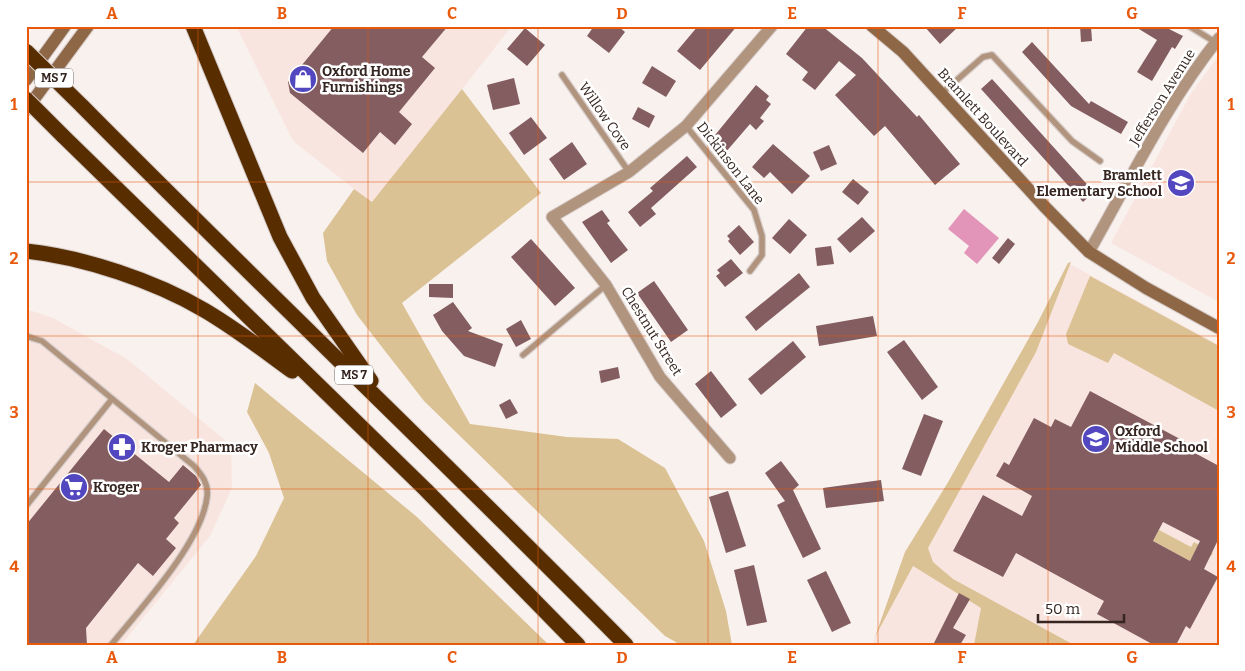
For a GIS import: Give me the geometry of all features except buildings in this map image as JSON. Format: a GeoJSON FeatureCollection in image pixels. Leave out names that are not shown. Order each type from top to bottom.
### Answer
{"type":"FeatureCollection","features":[{"type":"Feature","properties":{"kind":"highway"},"geometry":{"type":"LineString","coordinates":[[193,26],[280,236],[313,298],[398,416]]}},
{"type":"Feature","properties":{"kind":"highway","name":"MS 7"},"geometry":{"type":"LineString","coordinates":[[26,51],[222,248],[398,416],[626,645]]}},
{"type":"Feature","properties":{"kind":"highway","name":"MS 7"},"geometry":{"type":"LineString","coordinates":[[26,99],[426,490],[578,645]]}},
{"type":"Feature","properties":{"kind":"highway"},"geometry":{"type":"LineString","coordinates":[[26,251],[49,253],[106,268],[158,288],[202,309],[245,336],[337,404]]}},
{"type":"Feature","properties":{"kind":"street"},"geometry":{"type":"LineString","coordinates":[[26,80],[65,26]]}},
{"type":"Feature","properties":{"kind":"street"},"geometry":{"type":"LineString","coordinates":[[26,110],[88,26]]}},
{"type":"Feature","properties":{"kind":"street"},"geometry":{"type":"LineString","coordinates":[[629,172],[686,126],[772,26]]}},
{"type":"Feature","properties":{"kind":"street","name":"Bramlett Boulevard"},"geometry":{"type":"LineString","coordinates":[[872,26],[903,52],[1044,206],[1089,252],[1146,288],[1219,328]]}},
{"type":"Feature","properties":{"kind":"street","name":"Jefferson Avenue"},"geometry":{"type":"LineString","coordinates":[[1089,252],[1167,114],[1200,61],[1217,40]]}},
{"type":"Feature","properties":{"kind":"street","name":"Chestnut Street"},"geometry":{"type":"LineString","coordinates":[[629,172],[552,218],[606,285],[660,377],[730,458]]}},
{"type":"Feature","properties":{"kind":"lane"},"geometry":{"type":"LineString","coordinates":[[1189,26],[1217,40]]}},
{"type":"Feature","properties":{"kind":"lane"},"geometry":{"type":"LineString","coordinates":[[942,94],[983,57],[992,56],[1072,142],[1100,161]]}},
{"type":"Feature","properties":{"kind":"lane","name":"Willow Cove"},"geometry":{"type":"LineString","coordinates":[[562,74],[629,172]]}},
{"type":"Feature","properties":{"kind":"lane","name":"Dickinson Lane"},"geometry":{"type":"LineString","coordinates":[[686,126],[754,210],[762,236],[762,254],[750,271]]}},
{"type":"Feature","properties":{"kind":"lane"},"geometry":{"type":"LineString","coordinates":[[523,355],[606,285]]}},
{"type":"Feature","properties":{"kind":"lane"},"geometry":{"type":"LineString","coordinates":[[26,336],[42,340],[194,466],[202,475],[207,496],[190,544],[112,645]]}},
{"type":"Feature","properties":{"kind":"lane"},"geometry":{"type":"LineString","coordinates":[[26,506],[112,399]]}},
{"type":"Feature","properties":{"kind":"shaded area"},"geometry":{"type":"Polygon","coordinates":[[[236,26],[512,26],[372,203],[293,141],[236,26]]]}},
{"type":"Feature","properties":{"kind":"shaded area","name":"Bramlett Elementary School"},"geometry":{"type":"Polygon","coordinates":[[[1219,55],[1219,302],[1111,243],[1190,95],[1219,55]]]}},
{"type":"Feature","properties":{"kind":"shaded area"},"geometry":{"type":"Polygon","coordinates":[[[462,89],[541,193],[402,303],[470,424],[567,437],[618,439],[665,468],[704,541],[726,611],[732,645],[681,645],[665,636],[424,401],[357,315],[327,261],[323,233],[354,189],[372,202],[462,89]]]}},
{"type":"Feature","properties":{"kind":"shaded area"},"geometry":{"type":"Polygon","coordinates":[[[964,209],[999,238],[977,264],[964,253],[969,246],[948,229],[964,209]]]}},
{"type":"Feature","properties":{"kind":"shaded area"},"geometry":{"type":"Polygon","coordinates":[[[1071,262],[1036,352],[928,548],[933,562],[953,579],[1074,645],[974,645],[981,608],[913,566],[875,637],[905,552],[947,484],[1038,322],[1068,263],[1071,262]]]}},
{"type":"Feature","properties":{"kind":"shaded area","name":"Oxford Middle School"},"geometry":{"type":"Polygon","coordinates":[[[1068,263],[1219,345],[1219,645],[872,645],[905,552],[947,484],[1038,322],[1068,263]]]}},
{"type":"Feature","properties":{"kind":"shaded area"},"geometry":{"type":"Polygon","coordinates":[[[1090,276],[1219,346],[1219,411],[1114,353],[1108,363],[1068,344],[1066,334],[1090,276]]]}},
{"type":"Feature","properties":{"kind":"shaded area"},"geometry":{"type":"Polygon","coordinates":[[[26,309],[53,318],[127,359],[231,445],[232,488],[210,536],[121,645],[26,645],[26,309]]]}},
{"type":"Feature","properties":{"kind":"shaded area"},"geometry":{"type":"Polygon","coordinates":[[[255,383],[417,517],[549,645],[193,645],[256,556],[284,498],[269,453],[247,412],[255,383]]]}},
{"type":"Feature","properties":{"kind":"shaded area"},"geometry":{"type":"Polygon","coordinates":[[[1159,530],[1191,547],[1194,542],[1213,553],[1210,557],[1196,550],[1190,561],[1153,541],[1159,530]]]}},
{"type":"Feature","properties":{"kind":"place","name":"Oxford Home Furnishings"},"geometry":{"type":"Point","coordinates":[303,79]}},
{"type":"Feature","properties":{"kind":"place","name":"Bramlett Elementary School"},"geometry":{"type":"Point","coordinates":[1181,183]}},
{"type":"Feature","properties":{"kind":"place","name":"Oxford Middle School"},"geometry":{"type":"Point","coordinates":[1096,439]}},
{"type":"Feature","properties":{"kind":"place","name":"Kroger Pharmacy"},"geometry":{"type":"Point","coordinates":[122,447]}},
{"type":"Feature","properties":{"kind":"place","name":"Kroger"},"geometry":{"type":"Point","coordinates":[74,487]}}]}
